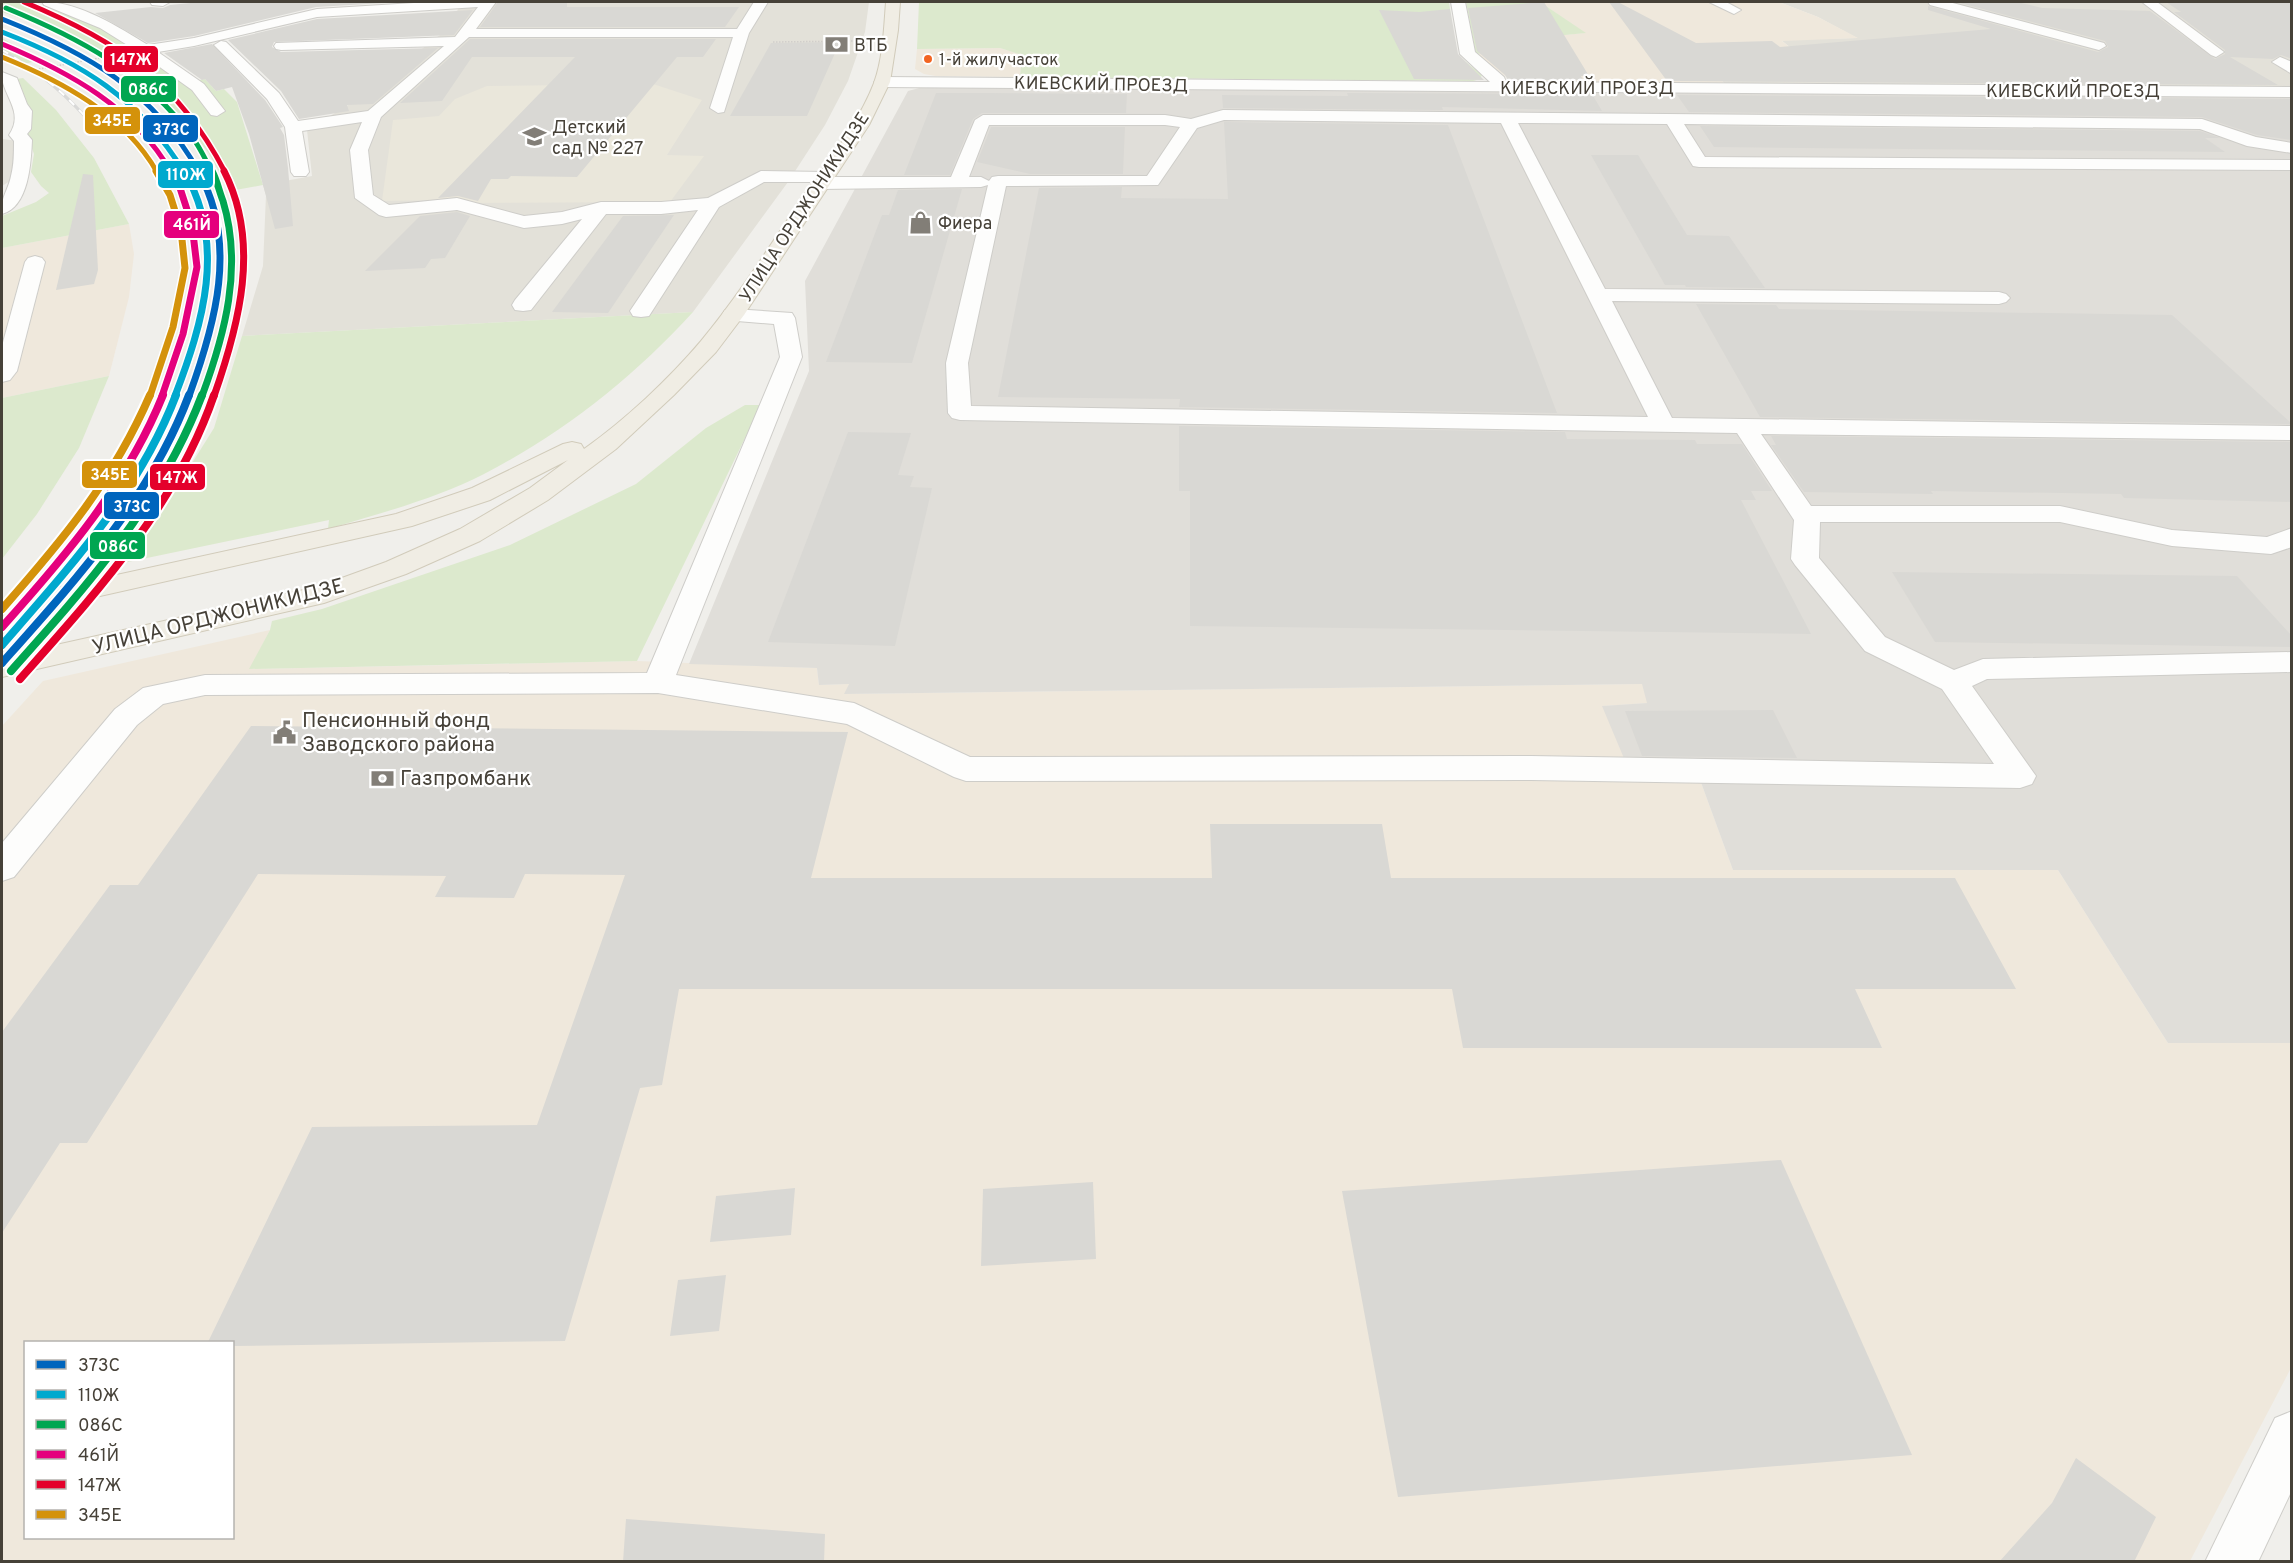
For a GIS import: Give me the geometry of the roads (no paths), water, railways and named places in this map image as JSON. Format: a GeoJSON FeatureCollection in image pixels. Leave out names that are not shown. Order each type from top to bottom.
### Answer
{"type":"FeatureCollection","features":[{"type":"Feature","properties":{"kind":"main road","name":"УЛИЦА ОРДЖОНИКИДЗЕ"},"geometry":{"type":"LineString","coordinates":[[2,667],[324,594],[396,568],[470,535],[539,494],[607,444],[666,390],[708,347],[733,315],[861,125],[882,82],[891,30],[893,2]]}},
{"type":"Feature","properties":{"kind":"main road","name":"УЛИЦА ОРДЖОНИКИДЗЕ"},"geometry":{"type":"LineString","coordinates":[[2,609],[414,516],[481,494],[545,464],[604,431],[666,390]]}},
{"type":"Feature","properties":{"kind":"street"},"geometry":{"type":"LineString","coordinates":[[49,2],[105,25],[145,50],[198,87],[217,111]]}},
{"type":"Feature","properties":{"kind":"street"},"geometry":{"type":"LineString","coordinates":[[157,2],[163,2]]}},
{"type":"Feature","properties":{"kind":"street"},"geometry":{"type":"LineString","coordinates":[[145,50],[194,42],[317,13],[489,2]]}},
{"type":"Feature","properties":{"kind":"street"},"geometry":{"type":"LineString","coordinates":[[489,2],[461,30],[436,61],[373,115],[359,150],[364,198],[386,211],[457,204],[524,222],[562,218],[601,208],[661,208],[712,203],[761,176],[823,180],[958,182],[1152,181],[1191,124]]}},
{"type":"Feature","properties":{"kind":"street"},"geometry":{"type":"LineString","coordinates":[[718,108],[740,38],[761,2]]}},
{"type":"Feature","properties":{"kind":"street"},"geometry":{"type":"LineString","coordinates":[[1458,2],[1468,54],[1498,80],[1499,87]]}},
{"type":"Feature","properties":{"kind":"street"},"geometry":{"type":"LineString","coordinates":[[1716,2],[1734,9]]}},
{"type":"Feature","properties":{"kind":"street"},"geometry":{"type":"LineString","coordinates":[[1935,2],[2099,46]]}},
{"type":"Feature","properties":{"kind":"street"},"geometry":{"type":"LineString","coordinates":[[2149,2],[2216,52]]}},
{"type":"Feature","properties":{"kind":"street"},"geometry":{"type":"LineString","coordinates":[[309,27],[344,26]]}},
{"type":"Feature","properties":{"kind":"street"},"geometry":{"type":"LineString","coordinates":[[281,46],[461,30],[740,38]]}},
{"type":"Feature","properties":{"kind":"street"},"geometry":{"type":"LineString","coordinates":[[221,45],[273,96],[293,127],[300,172]]}},
{"type":"Feature","properties":{"kind":"street"},"geometry":{"type":"LineString","coordinates":[[414,60],[436,61]]}},
{"type":"Feature","properties":{"kind":"street"},"geometry":{"type":"LineString","coordinates":[[4,78],[11,81],[10,106],[24,111],[22,129],[10,136]]}},
{"type":"Feature","properties":{"kind":"street","name":"КИЕВСКИЙ ПРОЕЗД"},"geometry":{"type":"LineString","coordinates":[[882,82],[2292,92]]}},
{"type":"Feature","properties":{"kind":"street"},"geometry":{"type":"LineString","coordinates":[[293,127],[373,115]]}},
{"type":"Feature","properties":{"kind":"street"},"geometry":{"type":"LineString","coordinates":[[958,182],[984,120],[1165,120],[1191,124],[1223,115],[2202,124],[2262,143],[2292,148]]}},
{"type":"Feature","properties":{"kind":"street"},"geometry":{"type":"LineString","coordinates":[[1507,117],[1664,425]]}},
{"type":"Feature","properties":{"kind":"street"},"geometry":{"type":"LineString","coordinates":[[1672,119],[1699,162],[2291,165]]}},
{"type":"Feature","properties":{"kind":"street"},"geometry":{"type":"LineString","coordinates":[[2,208],[8,193],[22,178],[23,140],[10,136]]}},
{"type":"Feature","properties":{"kind":"street"},"geometry":{"type":"LineString","coordinates":[[2262,143],[2291,165]]}},
{"type":"Feature","properties":{"kind":"street"},"geometry":{"type":"LineString","coordinates":[[998,181],[957,363],[960,414],[2292,434]]}},
{"type":"Feature","properties":{"kind":"street"},"geometry":{"type":"LineString","coordinates":[[641,310],[712,203]]}},
{"type":"Feature","properties":{"kind":"street"},"geometry":{"type":"LineString","coordinates":[[523,305],[601,208]]}},
{"type":"Feature","properties":{"kind":"street"},"geometry":{"type":"LineString","coordinates":[[2,375],[6,371],[35,262]]}},
{"type":"Feature","properties":{"kind":"street"},"geometry":{"type":"LineString","coordinates":[[1598,295],[1999,298]]}},
{"type":"Feature","properties":{"kind":"street"},"geometry":{"type":"LineString","coordinates":[[658,683],[791,357],[784,318],[733,315]]}},
{"type":"Feature","properties":{"kind":"street"},"geometry":{"type":"LineString","coordinates":[[2,867],[126,717],[154,695],[205,685],[658,683],[854,714],[966,769],[1531,768],[2020,776],[1953,682],[1875,644],[1805,559],[1807,520],[1744,426]]}},
{"type":"Feature","properties":{"kind":"street"},"geometry":{"type":"LineString","coordinates":[[1803,514],[2060,514],[2172,538],[2281,541],[2292,566]]}},
{"type":"Feature","properties":{"kind":"street"},"geometry":{"type":"LineString","coordinates":[[1953,682],[1983,669],[2292,662]]}},
{"type":"Feature","properties":{"kind":"street"},"geometry":{"type":"LineString","coordinates":[[2231,1562],[2292,1435]]}},
{"type":"Feature","properties":{"kind":"railway"},"geometry":{"type":"LineString","coordinates":[[2,50],[54,86],[99,132]]}},
{"type":"Feature","properties":{"kind":"place","name":"ВТБ"},"geometry":{"type":"Point","coordinates":[836,45]}},
{"type":"Feature","properties":{"kind":"place","name":"1-й жилучасток"},"geometry":{"type":"Point","coordinates":[928,59]}},
{"type":"Feature","properties":{"kind":"place","name":"Детский сад № 227"},"geometry":{"type":"Point","coordinates":[534,137]}},
{"type":"Feature","properties":{"kind":"place","name":"Фиера"},"geometry":{"type":"Point","coordinates":[920,223]}},
{"type":"Feature","properties":{"kind":"place","name":"Пенсионный фонд Заводского района"},"geometry":{"type":"Point","coordinates":[284,732]}},
{"type":"Feature","properties":{"kind":"place","name":"Газпромбанк"},"geometry":{"type":"Point","coordinates":[382,778]}}]}
